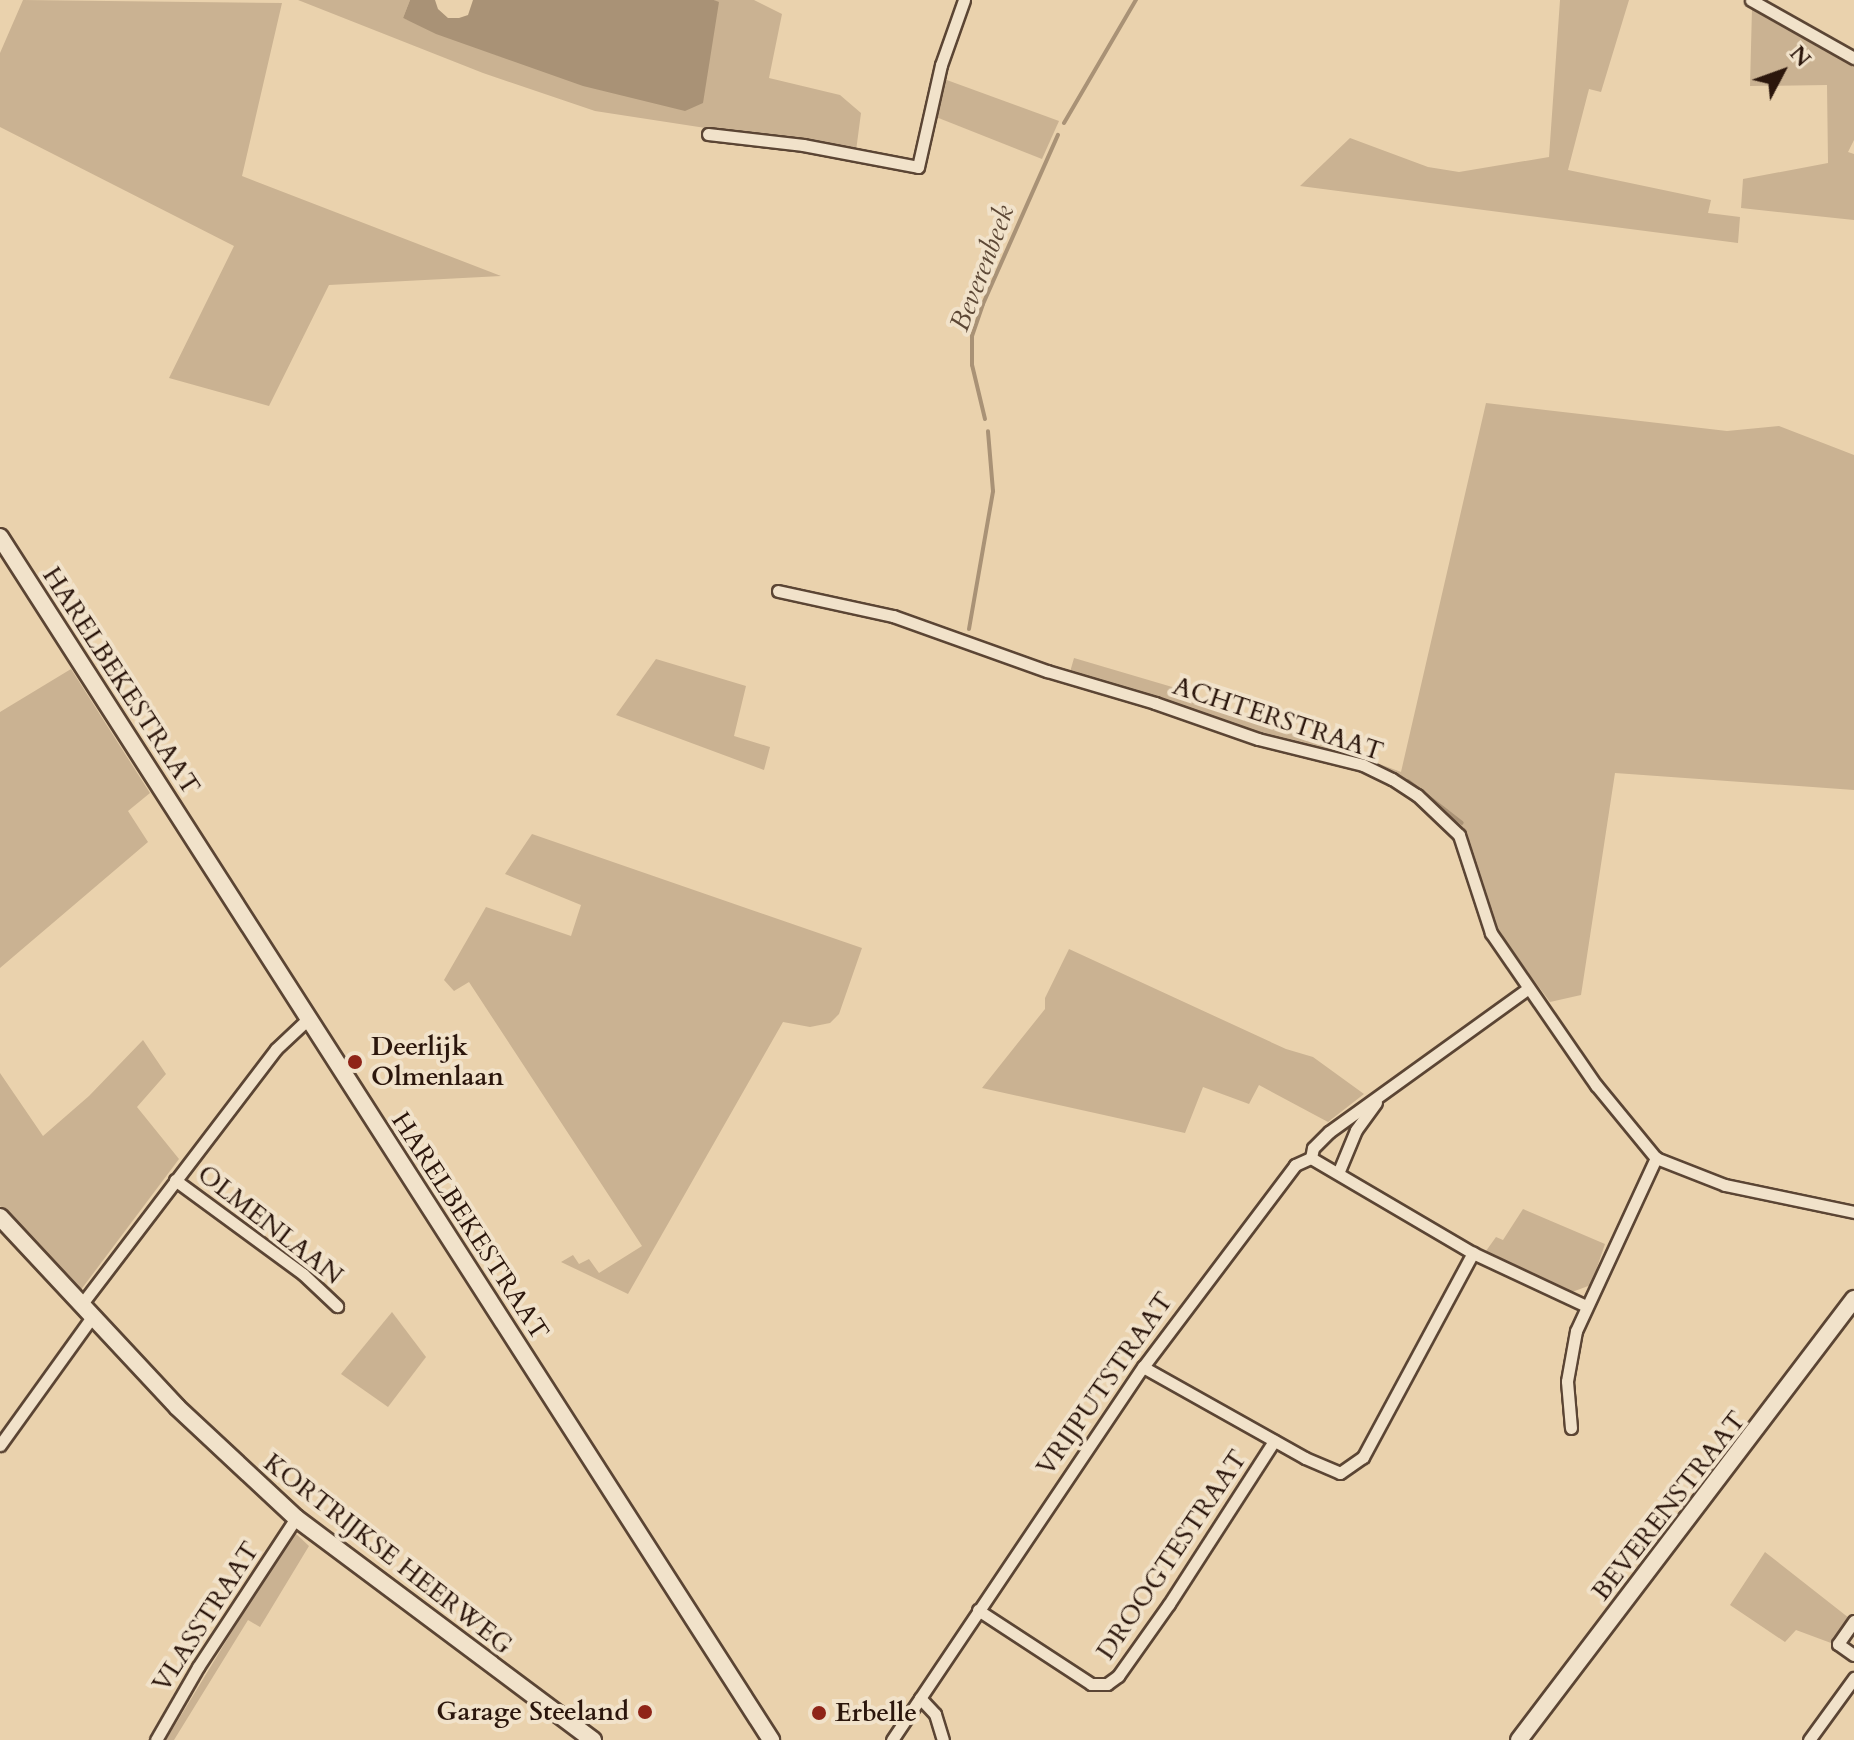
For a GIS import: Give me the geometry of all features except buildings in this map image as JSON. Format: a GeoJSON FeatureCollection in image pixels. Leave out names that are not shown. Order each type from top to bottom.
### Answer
{"type":"FeatureCollection","features":[{"type":"Feature","properties":{"kind":"street"},"geometry":{"type":"LineString","coordinates":[[708,134],[803,145],[918,167],[941,65],[964,0]]}},
{"type":"Feature","properties":{"kind":"street"},"geometry":{"type":"LineString","coordinates":[[1751,0],[1854,58]]}},
{"type":"Feature","properties":{"kind":"street","name":"HARELBEKESTRAAT"},"geometry":{"type":"LineString","coordinates":[[0,537],[771,1740]]}},
{"type":"Feature","properties":{"kind":"street","name":"ACHTERSTRAAT"},"geometry":{"type":"LineString","coordinates":[[778,591],[893,616],[1047,671],[1155,703],[1258,739],[1363,765],[1392,779],[1424,801],[1459,835],[1491,933],[1596,1085],[1656,1158],[1725,1185],[1854,1212]]}},
{"type":"Feature","properties":{"kind":"street","name":"VRIJPUTSTRAAT"},"geometry":{"type":"LineString","coordinates":[[892,1740],[1143,1367],[1295,1165],[1311,1158],[1313,1148],[1329,1132],[1389,1086],[1529,988]]}},
{"type":"Feature","properties":{"kind":"street","name":"OLMENLAAN"},"geometry":{"type":"LineString","coordinates":[[0,1445],[175,1180],[276,1049],[308,1019]]}},
{"type":"Feature","properties":{"kind":"street","name":"VRIJPUTSTRAAT"},"geometry":{"type":"LineString","coordinates":[[1339,1171],[1356,1130],[1389,1086]]}},
{"type":"Feature","properties":{"kind":"street"},"geometry":{"type":"LineString","coordinates":[[1311,1158],[1339,1171],[1473,1253],[1586,1306]]}},
{"type":"Feature","properties":{"kind":"street"},"geometry":{"type":"LineString","coordinates":[[1571,1428],[1568,1363],[1586,1306],[1656,1158]]}},
{"type":"Feature","properties":{"kind":"street","name":"OLMENLAAN"},"geometry":{"type":"LineString","coordinates":[[175,1180],[303,1274],[337,1306]]}},
{"type":"Feature","properties":{"kind":"street","name":"KORTRIJKSE HEERWEG"},"geometry":{"type":"LineString","coordinates":[[0,1217],[177,1407],[296,1518],[593,1740]]}},
{"type":"Feature","properties":{"kind":"street"},"geometry":{"type":"LineString","coordinates":[[1143,1367],[1326,1470],[1340,1473],[1354,1464],[1383,1420],[1473,1253]]}},
{"type":"Feature","properties":{"kind":"street","name":"BEVERENSTRAAT"},"geometry":{"type":"LineString","coordinates":[[1519,1740],[1854,1299]]}},
{"type":"Feature","properties":{"kind":"street","name":"DROOGTESTRAAT"},"geometry":{"type":"LineString","coordinates":[[978,1610],[1091,1684],[1107,1684],[1118,1676],[1169,1604],[1274,1441]]}},
{"type":"Feature","properties":{"kind":"street","name":"VLASSTRAAT"},"geometry":{"type":"LineString","coordinates":[[156,1740],[198,1667],[296,1518]]}},
{"type":"Feature","properties":{"kind":"street"},"geometry":{"type":"LineString","coordinates":[[1854,1621],[1838,1644],[1854,1655]]}},
{"type":"Feature","properties":{"kind":"street"},"geometry":{"type":"LineString","coordinates":[[1809,1740],[1854,1678]]}},
{"type":"Feature","properties":{"kind":"street"},"geometry":{"type":"LineString","coordinates":[[920,1698],[935,1714],[943,1740]]}},
{"type":"Feature","properties":{"kind":"shaded area"},"geometry":{"type":"Polygon","coordinates":[[[23,0],[282,3],[242,176],[501,276],[329,285],[269,406],[169,378],[234,246],[0,127],[0,53],[23,0]]]}},
{"type":"Feature","properties":{"kind":"shaded area"},"geometry":{"type":"Polygon","coordinates":[[[298,0],[410,0],[403,18],[502,57],[719,3],[714,0],[754,0],[782,14],[769,78],[840,95],[861,113],[856,151],[595,111],[483,73],[298,0]]]}},
{"type":"Feature","properties":{"kind":"shaded area"},"geometry":{"type":"Polygon","coordinates":[[[410,0],[435,0],[438,9],[448,18],[459,18],[468,15],[473,0],[714,0],[719,2],[703,103],[685,111],[583,86],[436,34],[403,18],[410,0]]]}},
{"type":"Feature","properties":{"kind":"shaded area"},"geometry":{"type":"Polygon","coordinates":[[[1560,0],[1629,0],[1601,92],[1589,89],[1568,170],[1711,200],[1708,213],[1740,217],[1738,243],[1300,186],[1350,138],[1428,167],[1459,172],[1549,157],[1560,0]]]}},
{"type":"Feature","properties":{"kind":"shaded area"},"geometry":{"type":"Polygon","coordinates":[[[1752,8],[1854,65],[1854,140],[1848,152],[1854,154],[1854,220],[1741,208],[1743,179],[1828,163],[1827,85],[1750,86],[1752,8]]]}},
{"type":"Feature","properties":{"kind":"shaded area"},"geometry":{"type":"Polygon","coordinates":[[[944,79],[1059,121],[1042,159],[936,117],[944,79]]]}},
{"type":"Feature","properties":{"kind":"shaded area"},"geometry":{"type":"Polygon","coordinates":[[[1486,403],[1727,431],[1779,426],[1854,455],[1854,790],[1615,773],[1581,995],[1550,1002],[1497,930],[1465,835],[1450,817],[1401,777],[1362,762],[1252,733],[1070,672],[1074,658],[1179,689],[1401,772],[1486,403]]]}},
{"type":"Feature","properties":{"kind":"shaded area"},"geometry":{"type":"Polygon","coordinates":[[[656,659],[746,686],[734,736],[770,747],[764,770],[616,715],[656,659]]]}},
{"type":"Feature","properties":{"kind":"shaded area"},"geometry":{"type":"Polygon","coordinates":[[[71,669],[150,793],[128,811],[148,842],[0,968],[0,712],[71,669]]]}},
{"type":"Feature","properties":{"kind":"shaded area"},"geometry":{"type":"Polygon","coordinates":[[[532,834],[862,948],[839,1014],[830,1023],[810,1027],[783,1022],[628,1294],[561,1262],[573,1255],[579,1264],[589,1259],[599,1273],[642,1246],[469,982],[454,991],[444,980],[486,907],[571,936],[581,905],[505,874],[532,834]]]}},
{"type":"Feature","properties":{"kind":"shaded area"},"geometry":{"type":"Polygon","coordinates":[[[1069,949],[1286,1049],[1313,1057],[1364,1094],[1328,1122],[1259,1085],[1249,1104],[1203,1087],[1185,1133],[982,1088],[1045,1009],[1045,998],[1069,949]]]}},
{"type":"Feature","properties":{"kind":"shaded area"},"geometry":{"type":"Polygon","coordinates":[[[143,1040],[166,1074],[137,1107],[179,1159],[80,1291],[0,1206],[0,1073],[43,1136],[89,1096],[143,1040]]]}},
{"type":"Feature","properties":{"kind":"shaded area"},"geometry":{"type":"Polygon","coordinates":[[[1523,1209],[1605,1244],[1591,1285],[1572,1292],[1486,1251],[1496,1237],[1503,1240],[1523,1209]]]}},
{"type":"Feature","properties":{"kind":"shaded area"},"geometry":{"type":"Polygon","coordinates":[[[392,1312],[426,1357],[388,1407],[341,1374],[392,1312]]]}},
{"type":"Feature","properties":{"kind":"shaded area"},"geometry":{"type":"Polygon","coordinates":[[[293,1531],[309,1546],[260,1627],[248,1620],[174,1740],[166,1740],[293,1531]]]}},
{"type":"Feature","properties":{"kind":"shaded area"},"geometry":{"type":"Polygon","coordinates":[[[1765,1552],[1849,1618],[1831,1643],[1796,1630],[1785,1642],[1730,1605],[1765,1552]]]}},
{"type":"Feature","properties":{"kind":"waterway","name":"Beverenbeek"},"geometry":{"type":"LineString","coordinates":[[1064,123],[1136,0]]}},
{"type":"Feature","properties":{"kind":"waterway","name":"Beverenbeek"},"geometry":{"type":"LineString","coordinates":[[985,419],[972,365],[972,336],[983,304],[1058,135]]}},
{"type":"Feature","properties":{"kind":"waterway","name":"Beverenbeek"},"geometry":{"type":"LineString","coordinates":[[969,629],[993,491],[988,431]]}},
{"type":"Feature","properties":{"kind":"waterway","name":"Beverenbeek"},"geometry":{"type":"LineString","coordinates":[[1408,781],[1462,823]]}},
{"type":"Feature","properties":{"kind":"place","name":"Deerlijk Olmenlaan"},"geometry":{"type":"Point","coordinates":[355,1062]}},
{"type":"Feature","properties":{"kind":"place","name":"Garage Steeland"},"geometry":{"type":"Point","coordinates":[645,1712]}},
{"type":"Feature","properties":{"kind":"place","name":"Erbelle"},"geometry":{"type":"Point","coordinates":[819,1713]}}]}
